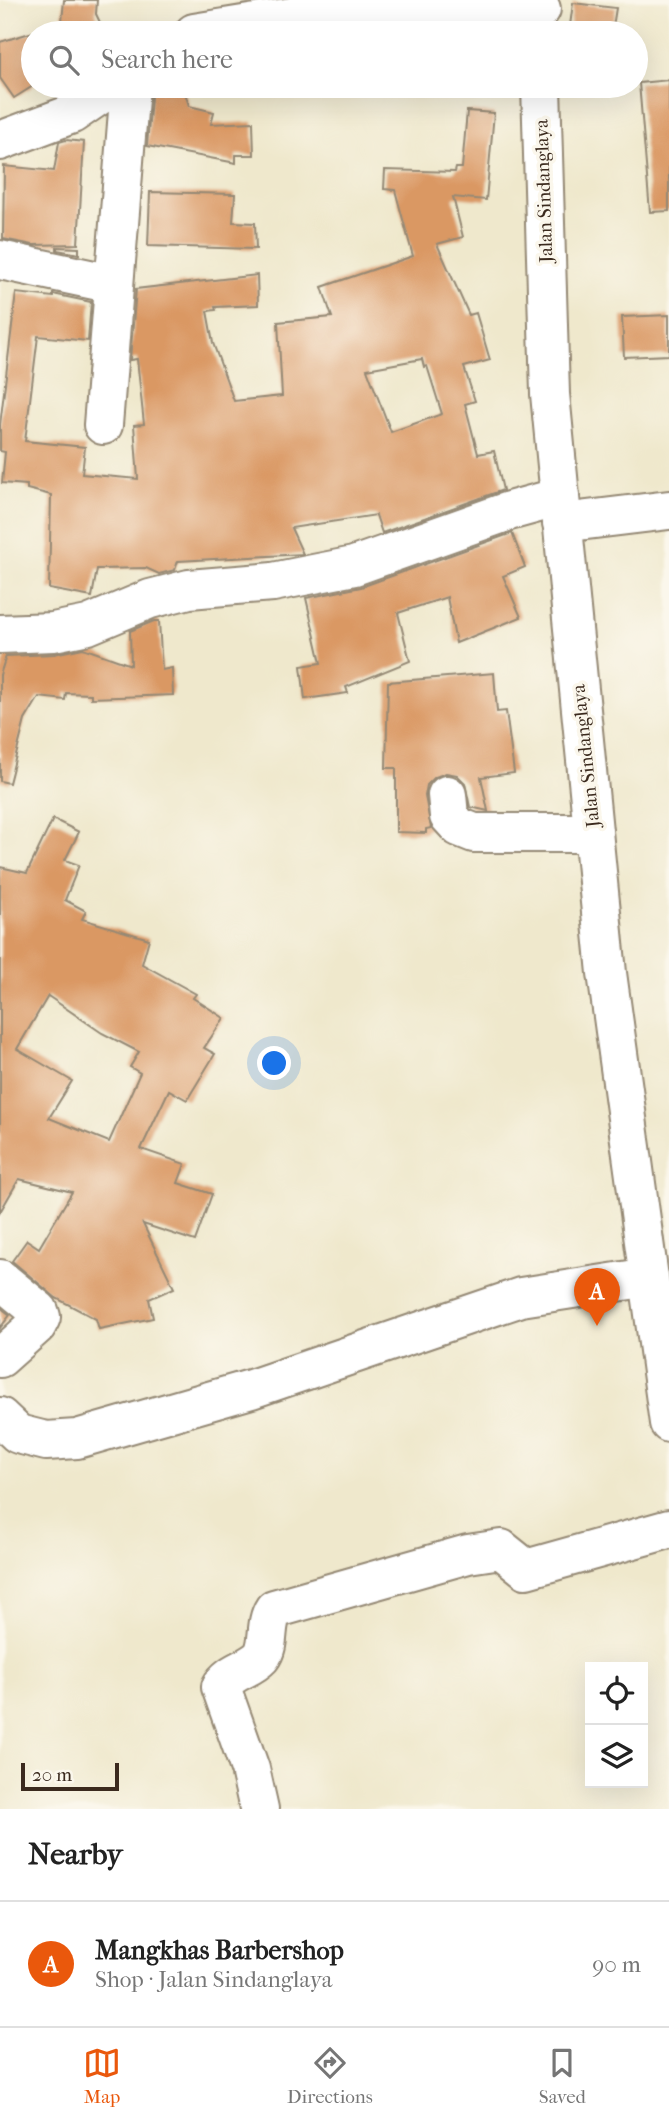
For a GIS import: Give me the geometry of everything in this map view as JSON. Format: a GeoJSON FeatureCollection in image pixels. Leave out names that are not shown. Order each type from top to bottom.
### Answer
{"type":"FeatureCollection","features":[{"type":"Feature","properties":{"kind":"street"},"geometry":{"type":"LineString","coordinates":[[269,21],[312,14],[463,0]]}},
{"type":"Feature","properties":{"kind":"street"},"geometry":{"type":"LineString","coordinates":[[426,5],[541,14]]}},
{"type":"Feature","properties":{"kind":"street"},"geometry":{"type":"LineString","coordinates":[[1,145],[72,114],[95,98]]}},
{"type":"Feature","properties":{"kind":"street"},"geometry":{"type":"LineString","coordinates":[[103,425],[129,98]]}},
{"type":"Feature","properties":{"kind":"street","name":"Jalan Sindanglaya"},"geometry":{"type":"LineString","coordinates":[[541,98],[550,394],[561,510],[607,973],[669,1423]]}},
{"type":"Feature","properties":{"kind":"street"},"geometry":{"type":"LineString","coordinates":[[0,260],[114,284]]}},
{"type":"Feature","properties":{"kind":"street"},"geometry":{"type":"LineString","coordinates":[[0,634],[53,632],[88,625],[150,599],[189,589],[272,582],[354,566],[509,511],[669,510]]}},
{"type":"Feature","properties":{"kind":"street"},"geometry":{"type":"LineString","coordinates":[[447,795],[449,816],[459,827],[474,833],[593,833]]}},
{"type":"Feature","properties":{"kind":"street"},"geometry":{"type":"LineString","coordinates":[[0,1417],[18,1434],[46,1441],[77,1439],[264,1385],[521,1297],[649,1276]]}},
{"type":"Feature","properties":{"kind":"street"},"geometry":{"type":"LineString","coordinates":[[0,1279],[39,1311],[41,1317],[37,1325],[0,1358]]}},
{"type":"Feature","properties":{"kind":"street"},"geometry":{"type":"LineString","coordinates":[[259,1809],[250,1769],[221,1686],[225,1679],[253,1664],[264,1653],[267,1619],[274,1609],[468,1554],[501,1549],[526,1569],[669,1530]]}},
{"type":"Feature","properties":{"kind":"building"},"geometry":{"type":"Polygon","coordinates":[[[64,0],[97,0],[96,14],[99,21],[62,21],[64,0]]]}},
{"type":"Feature","properties":{"kind":"building"},"geometry":{"type":"Polygon","coordinates":[[[573,3],[616,8],[614,21],[571,21],[573,3]]]}},
{"type":"Feature","properties":{"kind":"building"},"geometry":{"type":"Polygon","coordinates":[[[21,36],[21,94],[14,98],[0,78],[0,42],[21,36]]]}},
{"type":"Feature","properties":{"kind":"building"},"geometry":{"type":"Polygon","coordinates":[[[669,80],[669,211],[650,212],[640,98],[648,98],[648,82],[669,80]]]}},
{"type":"Feature","properties":{"kind":"building"},"geometry":{"type":"Polygon","coordinates":[[[151,98],[187,98],[189,106],[214,112],[211,124],[253,122],[254,155],[236,155],[236,163],[147,146],[151,98]]]}},
{"type":"Feature","properties":{"kind":"building"},"geometry":{"type":"Polygon","coordinates":[[[467,111],[494,113],[486,200],[453,197],[463,237],[437,244],[469,315],[476,313],[490,360],[464,367],[475,401],[465,404],[478,454],[494,451],[503,490],[382,533],[376,515],[291,528],[303,554],[178,561],[175,570],[159,574],[146,568],[97,569],[92,597],[49,589],[51,495],[27,489],[27,485],[2,483],[5,452],[0,451],[0,425],[16,293],[53,297],[53,294],[91,302],[88,341],[38,336],[25,441],[85,447],[82,474],[138,479],[134,425],[144,424],[137,359],[130,360],[136,289],[257,275],[258,305],[215,307],[216,310],[207,311],[213,343],[234,401],[282,396],[278,322],[332,317],[322,287],[413,256],[395,190],[384,189],[385,170],[455,172],[456,168],[462,168],[467,111]],[[422,359],[367,369],[391,432],[442,414],[427,366],[424,367],[422,359]]]}},
{"type":"Feature","properties":{"kind":"building"},"geometry":{"type":"Polygon","coordinates":[[[59,142],[84,142],[78,244],[33,245],[3,239],[4,166],[54,171],[59,142]]]}},
{"type":"Feature","properties":{"kind":"building"},"geometry":{"type":"Polygon","coordinates":[[[150,192],[235,194],[233,222],[255,223],[256,249],[148,246],[150,192]]]}},
{"type":"Feature","properties":{"kind":"building"},"geometry":{"type":"Polygon","coordinates":[[[57,247],[79,248],[79,254],[57,250],[57,247]]]}},
{"type":"Feature","properties":{"kind":"building"},"geometry":{"type":"Polygon","coordinates":[[[669,315],[669,355],[624,357],[622,317],[669,315]]]}},
{"type":"Feature","properties":{"kind":"building"},"geometry":{"type":"Polygon","coordinates":[[[512,533],[525,567],[503,576],[521,617],[456,643],[447,597],[398,613],[410,661],[346,687],[348,693],[305,699],[301,666],[321,663],[306,598],[361,587],[512,533]]]}},
{"type":"Feature","properties":{"kind":"building"},"geometry":{"type":"Polygon","coordinates":[[[159,621],[162,670],[172,668],[173,695],[91,698],[91,694],[66,693],[65,700],[39,697],[25,720],[9,783],[0,781],[0,675],[6,656],[54,654],[83,648],[131,665],[130,631],[159,621]]]}},
{"type":"Feature","properties":{"kind":"building"},"geometry":{"type":"Polygon","coordinates":[[[494,673],[497,712],[506,711],[514,773],[481,777],[488,811],[470,807],[465,783],[457,775],[446,773],[435,777],[427,785],[425,796],[431,828],[426,829],[426,833],[396,832],[396,768],[386,768],[388,682],[494,673]]]}},
{"type":"Feature","properties":{"kind":"building"},"geometry":{"type":"Polygon","coordinates":[[[53,819],[79,832],[65,860],[79,865],[65,900],[86,911],[82,919],[149,939],[142,964],[196,994],[193,998],[224,1018],[204,1048],[215,1054],[187,1100],[169,1090],[141,1149],[185,1164],[178,1183],[212,1194],[195,1241],[143,1224],[174,1288],[149,1299],[153,1318],[99,1329],[96,1319],[56,1298],[12,1261],[27,1240],[39,1248],[72,1192],[19,1179],[0,1212],[0,867],[27,873],[53,819]],[[48,996],[17,1049],[72,1081],[49,1118],[109,1142],[140,1073],[130,1067],[139,1052],[102,1033],[48,996]]]}},
{"type":"Feature","properties":{"kind":"building"},"geometry":{"type":"Polygon","coordinates":[[[0,1307],[10,1315],[0,1328],[0,1307]]]}},
{"type":"Feature","properties":{"kind":"place","name":"Mangkhas Barbershop"},"geometry":{"type":"Point","coordinates":[597,1326]}}]}
